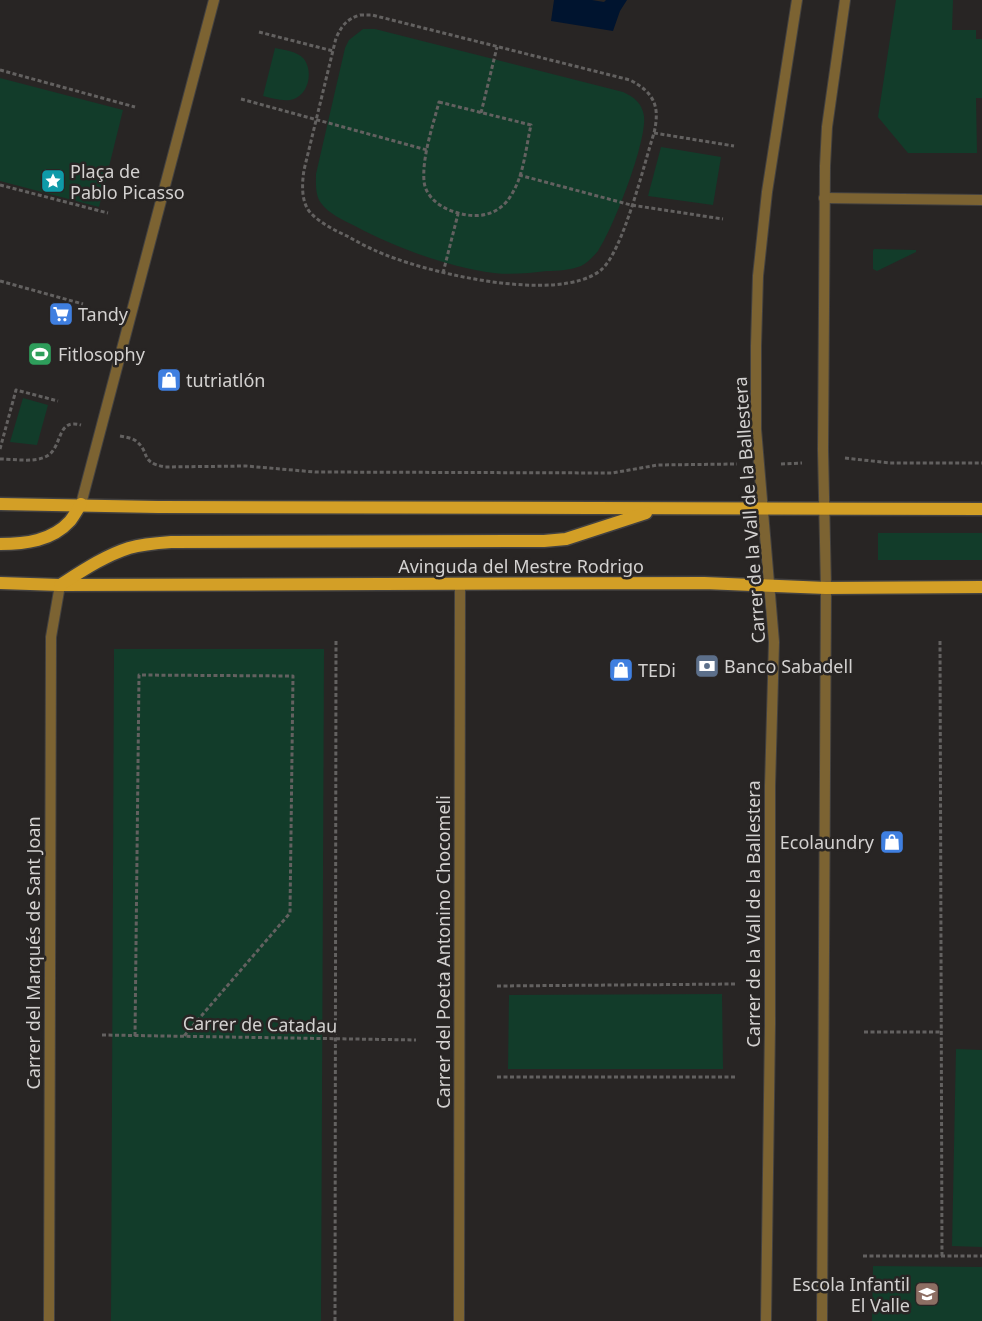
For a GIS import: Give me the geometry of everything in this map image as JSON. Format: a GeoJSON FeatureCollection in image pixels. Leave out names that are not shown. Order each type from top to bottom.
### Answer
{"type":"FeatureCollection","features":[{"type":"Feature","properties":{"kind":"main road","name":"Avinguda del Mestre Rodrigo"},"geometry":{"type":"LineString","coordinates":[[0,504],[660,509],[982,509]]}},
{"type":"Feature","properties":{"kind":"main road"},"geometry":{"type":"LineString","coordinates":[[0,544],[39,541],[56,532],[70,521],[81,504]]}},
{"type":"Feature","properties":{"kind":"main road","name":"Avinguda del Mestre Rodrigo"},"geometry":{"type":"LineString","coordinates":[[60,585],[108,557],[130,548],[149,544],[172,542],[544,541],[566,539],[660,509]]}},
{"type":"Feature","properties":{"kind":"main road","name":"Avinguda del Mestre Rodrigo"},"geometry":{"type":"LineString","coordinates":[[0,583],[60,585],[460,584],[769,585],[826,588],[982,587]]}},
{"type":"Feature","properties":{"kind":"street"},"geometry":{"type":"LineString","coordinates":[[81,504],[214,0]]}},
{"type":"Feature","properties":{"kind":"street","name":"Carrer de la Vall de la Ballestera"},"geometry":{"type":"LineString","coordinates":[[766,1321],[770,1035],[770,786],[774,642],[756,429],[756,346],[758,276],[767,192],[798,0]]}},
{"type":"Feature","properties":{"kind":"street"},"geometry":{"type":"LineString","coordinates":[[822,1321],[826,588],[823,450],[824,198],[826,127],[845,0]]}},
{"type":"Feature","properties":{"kind":"street"},"geometry":{"type":"LineString","coordinates":[[824,198],[982,200]]}},
{"type":"Feature","properties":{"kind":"street","name":"Carrer del Poeta Antonino Chocomeli"},"geometry":{"type":"LineString","coordinates":[[459,1321],[460,584]]}},
{"type":"Feature","properties":{"kind":"street","name":"Carrer del Marqués de Sant Joan"},"geometry":{"type":"LineString","coordinates":[[49,1321],[51,638],[60,585]]}},
{"type":"Feature","properties":{"kind":"path"},"geometry":{"type":"LineString","coordinates":[[360,15],[372,15],[630,80],[642,86],[651,95],[656,107],[657,120],[622,236],[613,255],[603,269],[590,278],[555,285],[517,285],[443,273],[374,250],[335,230],[316,217],[308,209],[302,185],[333,51],[339,32],[349,18],[360,15]]}},
{"type":"Feature","properties":{"kind":"path"},"geometry":{"type":"LineString","coordinates":[[259,32],[333,51]]}},
{"type":"Feature","properties":{"kind":"path"},"geometry":{"type":"LineString","coordinates":[[481,113],[497,47]]}},
{"type":"Feature","properties":{"kind":"path"},"geometry":{"type":"LineString","coordinates":[[0,70],[135,107]]}},
{"type":"Feature","properties":{"kind":"path"},"geometry":{"type":"LineString","coordinates":[[240,100],[427,150]]}},
{"type":"Feature","properties":{"kind":"path"},"geometry":{"type":"LineString","coordinates":[[439,102],[481,113],[531,125],[513,193],[502,206],[490,214],[476,217],[458,214],[442,207],[431,198],[424,182],[427,150],[439,102]]}},
{"type":"Feature","properties":{"kind":"path"},"geometry":{"type":"LineString","coordinates":[[654,133],[734,146]]}},
{"type":"Feature","properties":{"kind":"path"},"geometry":{"type":"LineString","coordinates":[[519,175],[631,206],[723,219]]}},
{"type":"Feature","properties":{"kind":"path"},"geometry":{"type":"LineString","coordinates":[[0,185],[108,213]]}},
{"type":"Feature","properties":{"kind":"path"},"geometry":{"type":"LineString","coordinates":[[443,273],[458,214]]}},
{"type":"Feature","properties":{"kind":"path"},"geometry":{"type":"LineString","coordinates":[[0,281],[83,304]]}},
{"type":"Feature","properties":{"kind":"path"},"geometry":{"type":"LineString","coordinates":[[0,449],[16,390],[58,401]]}},
{"type":"Feature","properties":{"kind":"path"},"geometry":{"type":"LineString","coordinates":[[0,459],[37,460],[45,457],[53,452],[64,427],[69,424],[75,424]]}},
{"type":"Feature","properties":{"kind":"path"},"geometry":{"type":"LineString","coordinates":[[132,439],[137,442],[149,462],[165,467],[246,466],[315,472],[612,473],[658,465],[698,464]]}},
{"type":"Feature","properties":{"kind":"path"},"geometry":{"type":"LineString","coordinates":[[845,458],[890,463],[982,463]]}},
{"type":"Feature","properties":{"kind":"path"},"geometry":{"type":"LineString","coordinates":[[793,464],[802,463]]}},
{"type":"Feature","properties":{"kind":"path"},"geometry":{"type":"LineString","coordinates":[[335,1321],[336,641]]}},
{"type":"Feature","properties":{"kind":"path"},"geometry":{"type":"LineString","coordinates":[[940,641],[942,1256]]}},
{"type":"Feature","properties":{"kind":"path"},"geometry":{"type":"LineString","coordinates":[[135,1036],[139,675],[293,676],[290,913],[184,1036]]}},
{"type":"Feature","properties":{"kind":"path"},"geometry":{"type":"LineString","coordinates":[[497,986],[735,984]]}},
{"type":"Feature","properties":{"kind":"path"},"geometry":{"type":"LineString","coordinates":[[864,1032],[942,1032]]}},
{"type":"Feature","properties":{"kind":"path","name":"Carrer de Catadau"},"geometry":{"type":"LineString","coordinates":[[102,1035],[416,1040]]}},
{"type":"Feature","properties":{"kind":"path"},"geometry":{"type":"LineString","coordinates":[[497,1077],[735,1077]]}},
{"type":"Feature","properties":{"kind":"path"},"geometry":{"type":"LineString","coordinates":[[863,1256],[982,1256]]}},
{"type":"Feature","properties":{"kind":"green space"},"geometry":{"type":"Polygon","coordinates":[[[896,0],[953,0],[952,30],[976,30],[976,39],[982,39],[982,98],[976,98],[977,153],[908,153],[878,117],[896,0]]]}},
{"type":"Feature","properties":{"kind":"green space"},"geometry":{"type":"Polygon","coordinates":[[[363,29],[375,29],[623,92],[637,101],[644,116],[644,128],[635,164],[612,224],[598,251],[592,258],[581,266],[564,270],[507,274],[477,270],[423,256],[388,242],[341,219],[324,207],[316,189],[316,174],[345,48],[349,40],[363,29]]]}},
{"type":"Feature","properties":{"kind":"green space"},"geometry":{"type":"Polygon","coordinates":[[[275,48],[298,54],[307,65],[309,71],[308,84],[296,98],[283,100],[263,96],[275,48]]]}},
{"type":"Feature","properties":{"kind":"green space"},"geometry":{"type":"Polygon","coordinates":[[[0,78],[123,110],[99,207],[0,181],[0,78]]]}},
{"type":"Feature","properties":{"kind":"green space"},"geometry":{"type":"Polygon","coordinates":[[[661,147],[721,157],[713,205],[648,196],[661,147]]]}},
{"type":"Feature","properties":{"kind":"green space"},"geometry":{"type":"Polygon","coordinates":[[[874,249],[916,250],[916,252],[877,271],[873,269],[874,249]]]}},
{"type":"Feature","properties":{"kind":"green space"},"geometry":{"type":"Polygon","coordinates":[[[23,398],[48,405],[37,445],[10,442],[23,398]]]}},
{"type":"Feature","properties":{"kind":"green space"},"geometry":{"type":"Polygon","coordinates":[[[878,533],[982,533],[982,560],[878,560],[878,533]]]}},
{"type":"Feature","properties":{"kind":"green space"},"geometry":{"type":"Polygon","coordinates":[[[114,649],[324,649],[321,1321],[111,1321],[114,649]]]}},
{"type":"Feature","properties":{"kind":"green space"},"geometry":{"type":"Polygon","coordinates":[[[722,994],[723,1069],[508,1069],[509,995],[722,994]]]}},
{"type":"Feature","properties":{"kind":"green space"},"geometry":{"type":"Polygon","coordinates":[[[956,1049],[982,1050],[982,1247],[952,1246],[956,1049]]]}},
{"type":"Feature","properties":{"kind":"green space","name":"Escola Infantil El Valle"},"geometry":{"type":"Polygon","coordinates":[[[873,1266],[982,1267],[982,1321],[872,1321],[873,1266]]]}},
{"type":"Feature","properties":{"kind":"water"},"geometry":{"type":"Polygon","coordinates":[[[554,0],[592,0],[604,2],[606,0],[627,0],[620,11],[613,31],[551,21],[554,0]]]}},
{"type":"Feature","properties":{"kind":"place","name":"Plaça de Pablo Picasso"},"geometry":{"type":"Point","coordinates":[53,181]}},
{"type":"Feature","properties":{"kind":"place","name":"Tandy"},"geometry":{"type":"Point","coordinates":[61,314]}},
{"type":"Feature","properties":{"kind":"place","name":"Fitlosophy"},"geometry":{"type":"Point","coordinates":[40,354]}},
{"type":"Feature","properties":{"kind":"place","name":"tutriatlón"},"geometry":{"type":"Point","coordinates":[169,380]}},
{"type":"Feature","properties":{"kind":"place","name":"Banco Sabadell"},"geometry":{"type":"Point","coordinates":[707,666]}},
{"type":"Feature","properties":{"kind":"place","name":"TEDi"},"geometry":{"type":"Point","coordinates":[621,670]}},
{"type":"Feature","properties":{"kind":"place","name":"Ecolaundry"},"geometry":{"type":"Point","coordinates":[892,842]}},
{"type":"Feature","properties":{"kind":"place","name":"Escola Infantil El Valle"},"geometry":{"type":"Point","coordinates":[927,1294]}}]}
